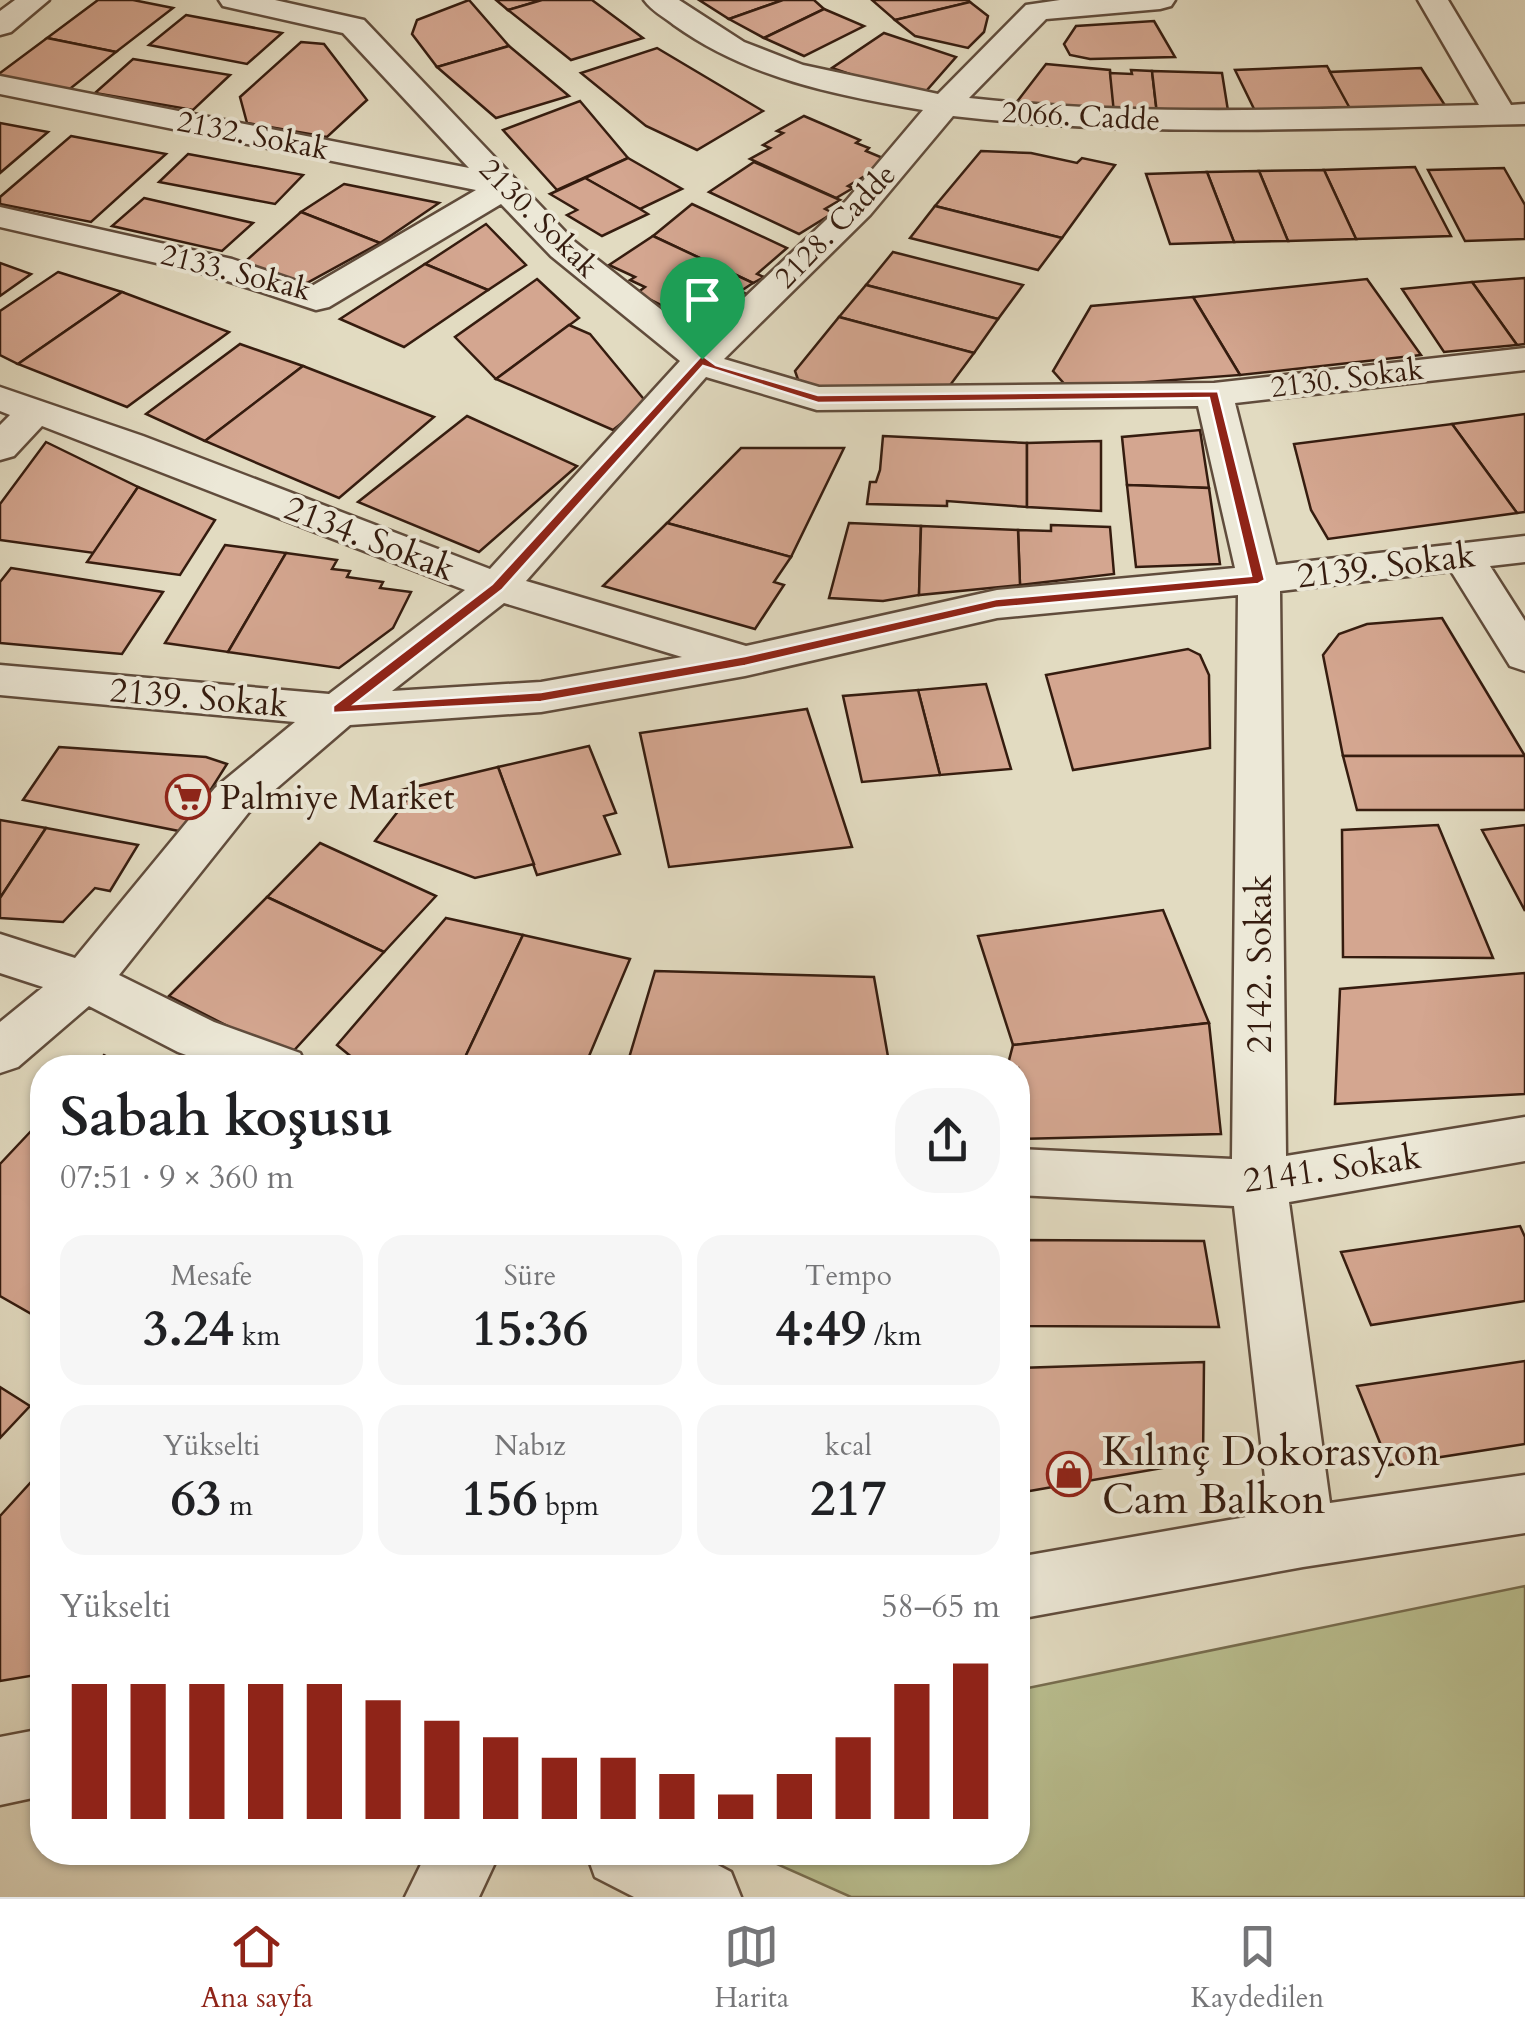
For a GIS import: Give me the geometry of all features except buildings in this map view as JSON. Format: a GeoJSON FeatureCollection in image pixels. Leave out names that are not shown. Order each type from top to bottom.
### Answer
{"type":"FeatureCollection","features":[{"type":"Feature","properties":{"kind":"street"},"geometry":{"type":"LineString","coordinates":[[0,26],[34,0]]}},
{"type":"Feature","properties":{"kind":"street","name":"2130. Sokak"},"geometry":{"type":"LineString","coordinates":[[234,0],[364,13],[562,249],[711,367],[818,399],[1214,394],[1525,358]]}},
{"type":"Feature","properties":{"kind":"street","name":"2066. Cadde"},"geometry":{"type":"LineString","coordinates":[[659,0],[717,40],[812,79],[945,105],[1031,116],[1202,122],[1513,114]]}},
{"type":"Feature","properties":{"kind":"street"},"geometry":{"type":"LineString","coordinates":[[1030,5],[1160,0]]}},
{"type":"Feature","properties":{"kind":"street"},"geometry":{"type":"LineString","coordinates":[[1433,0],[1513,114]]}},
{"type":"Feature","properties":{"kind":"street","name":"2128. Cadde"},"geometry":{"type":"LineString","coordinates":[[0,1052],[85,981],[232,800],[338,710],[497,587],[702,359],[858,208],[1030,5]]}},
{"type":"Feature","properties":{"kind":"street","name":"2132. Sokak"},"geometry":{"type":"LineString","coordinates":[[0,85],[507,186]]}},
{"type":"Feature","properties":{"kind":"street","name":"2133. Sokak"},"geometry":{"type":"LineString","coordinates":[[0,217],[219,266],[316,299],[507,186]]}},
{"type":"Feature","properties":{"kind":"street","name":"2142. Sokak"},"geometry":{"type":"LineString","coordinates":[[1214,394],[1258,580],[1259,1184],[1303,1537]]}},
{"type":"Feature","properties":{"kind":"street"},"geometry":{"type":"LineString","coordinates":[[0,448],[18,404]]}},
{"type":"Feature","properties":{"kind":"street","name":"2134. Sokak"},"geometry":{"type":"LineString","coordinates":[[18,404],[497,587],[745,661]]}},
{"type":"Feature","properties":{"kind":"street","name":"2139. Sokak"},"geometry":{"type":"LineString","coordinates":[[0,680],[338,710],[541,697],[745,661],[996,604],[1258,580],[1525,549]]}},
{"type":"Feature","properties":{"kind":"street"},"geometry":{"type":"LineString","coordinates":[[1464,556],[1525,656]]}},
{"type":"Feature","properties":{"kind":"street"},"geometry":{"type":"LineString","coordinates":[[0,953],[85,981],[196,1037],[245,1055]]}},
{"type":"Feature","properties":{"kind":"street","name":"2141. Sokak"},"geometry":{"type":"LineString","coordinates":[[1030,1173],[1259,1184],[1525,1139]]}},
{"type":"Feature","properties":{"kind":"street"},"geometry":{"type":"LineString","coordinates":[[1030,1586],[1303,1537],[1525,1504]]}},
{"type":"Feature","properties":{"kind":"street"},"geometry":{"type":"LineString","coordinates":[[0,1770],[30,1765]]}},
{"type":"Feature","properties":{"kind":"street"},"geometry":{"type":"LineString","coordinates":[[440,1897],[458,1865]]}},
{"type":"Feature","properties":{"kind":"street"},"geometry":{"type":"LineString","coordinates":[[645,1865],[706,1897]]}},
{"type":"Feature","properties":{"kind":"green space"},"geometry":{"type":"Polygon","coordinates":[[[1525,1586],[1525,1897],[851,1897],[779,1865],[1030,1865],[1030,1688],[1525,1586]]]}},
{"type":"Feature","properties":{"kind":"place","name":"Palmiye Market"},"geometry":{"type":"Point","coordinates":[188,797]}},
{"type":"Feature","properties":{"kind":"place","name":"Kılınç Dokorasyon Cam Balkon"},"geometry":{"type":"Point","coordinates":[1069,1474]}},
{"type":"Feature","properties":{"kind":"route"},"geometry":{"type":"LineString","coordinates":[[702,359],[711,367],[818,399],[1214,394],[1258,580],[996,604],[745,661],[541,697],[338,710],[497,587],[702,359]]}}]}
